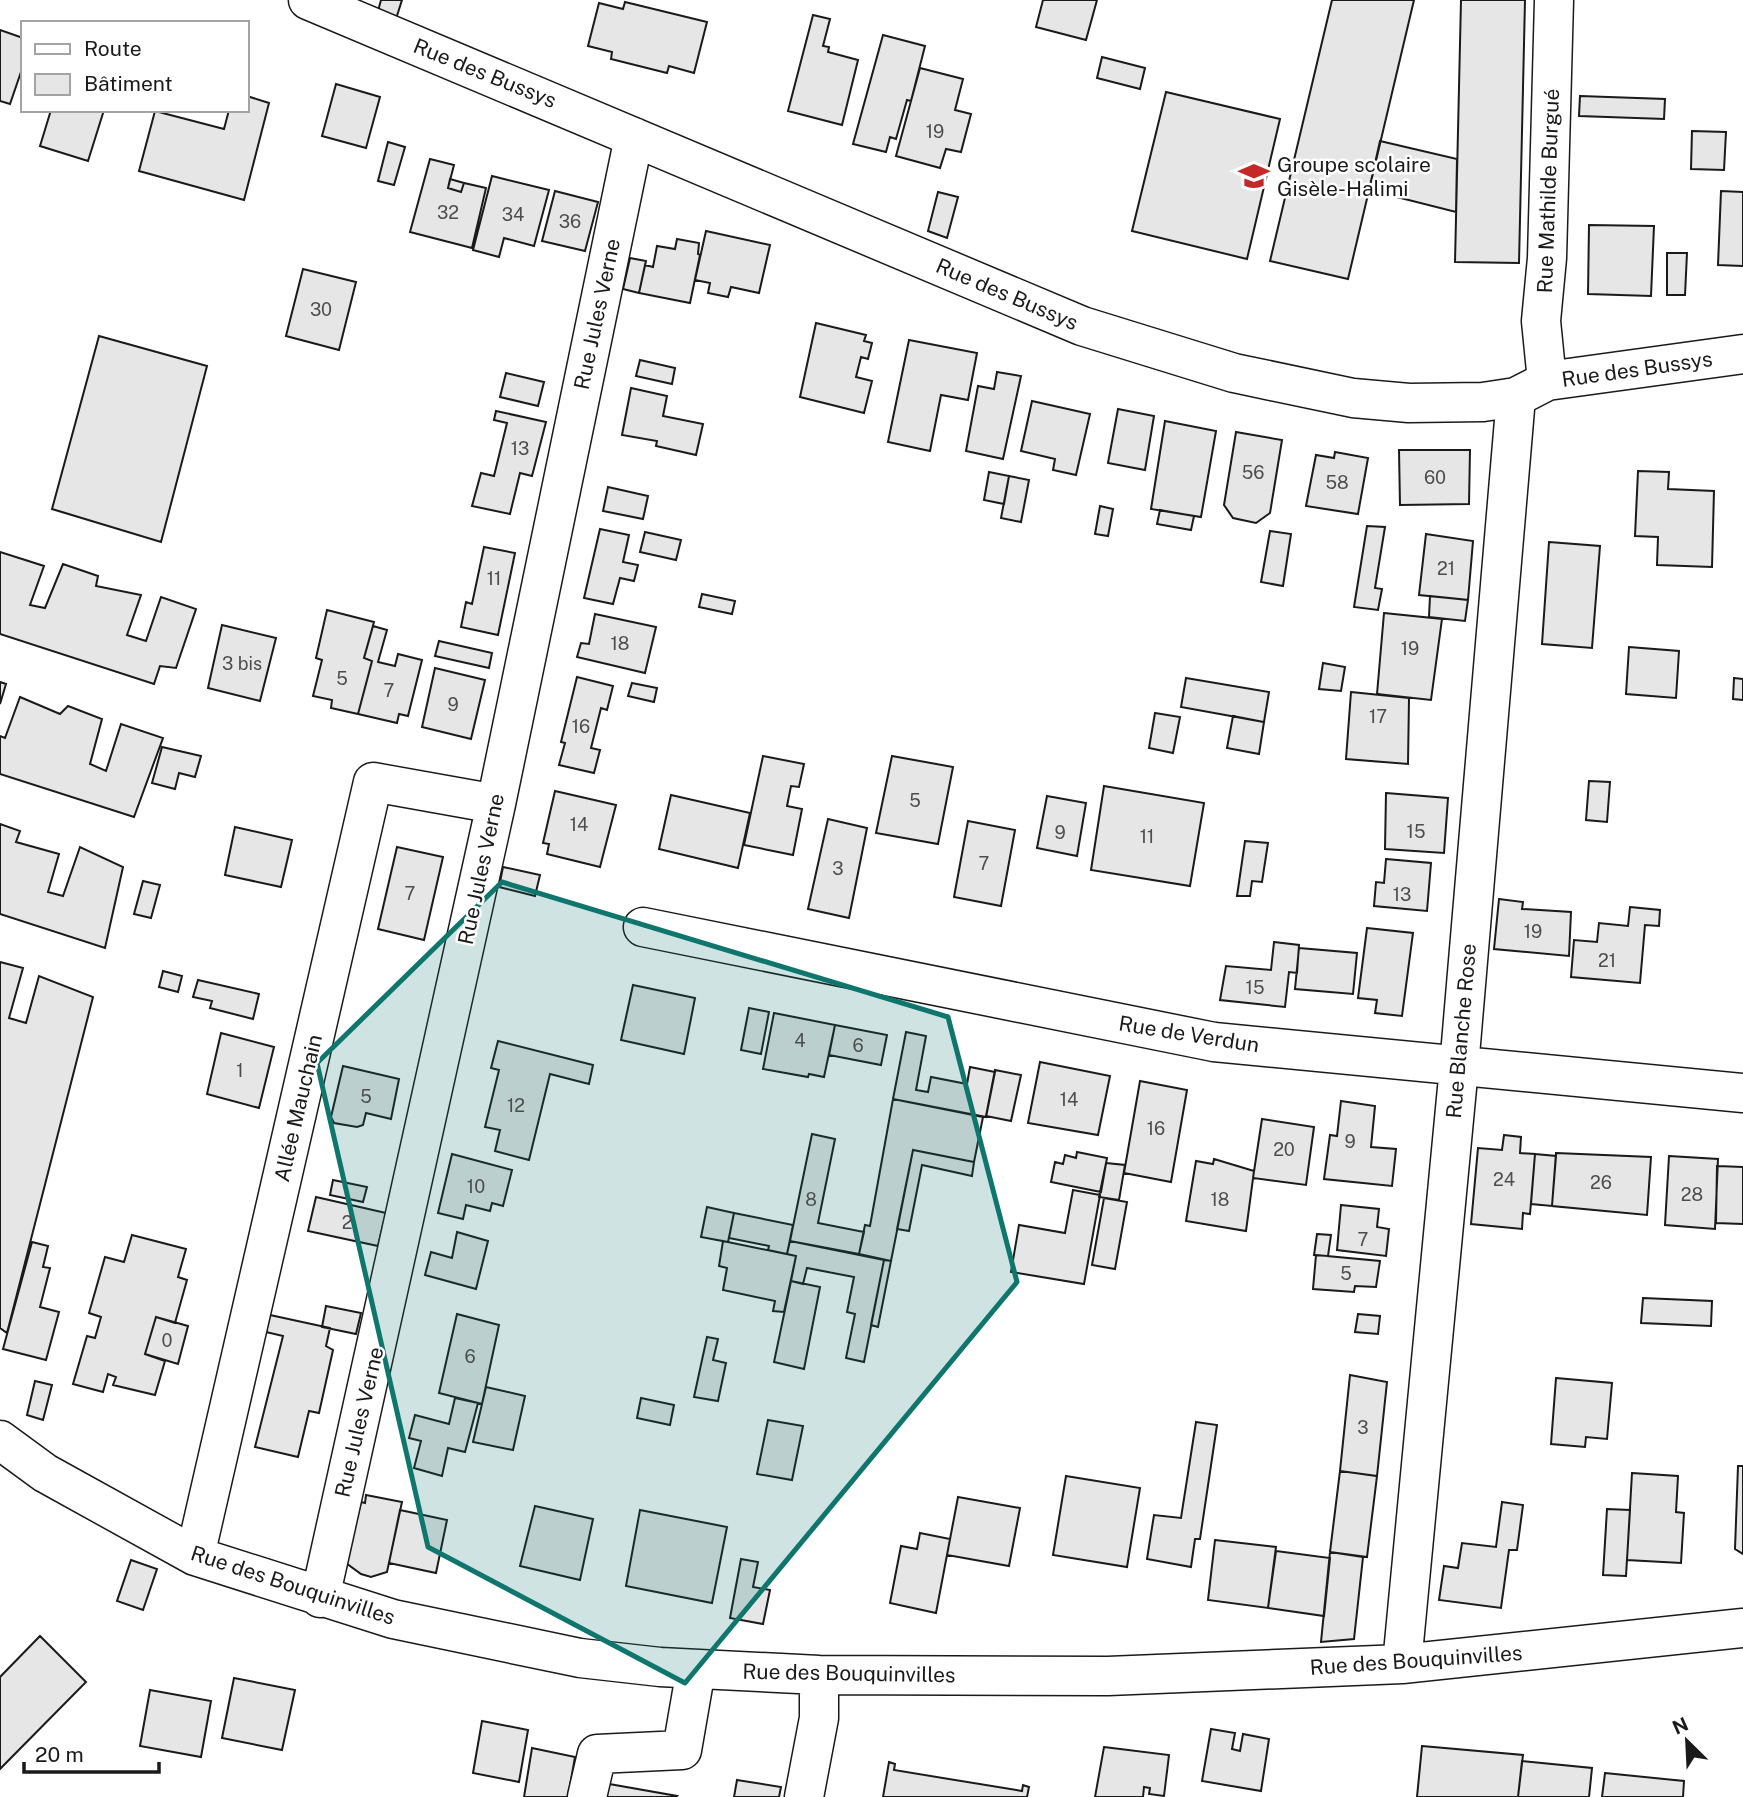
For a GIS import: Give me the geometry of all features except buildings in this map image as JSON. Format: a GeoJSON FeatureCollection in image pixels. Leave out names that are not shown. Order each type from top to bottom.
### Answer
{"type":"FeatureCollection","features":[{"type":"Feature","properties":{"kind":"street","name":"Rue des Bussys"},"geometry":{"type":"LineString","coordinates":[[308,0],[1082,326],[1245,376],[1353,398],[1409,403],[1483,401],[1532,389],[1743,355]]}},
{"type":"Feature","properties":{"kind":"street","name":"Rue Mathilde Burgué"},"geometry":{"type":"LineString","coordinates":[[1532,389],[1548,258],[1554,0]]}},
{"type":"Feature","properties":{"kind":"street","name":"Rue Jules Verne"},"geometry":{"type":"LineString","coordinates":[[320,1598],[496,804],[634,137]]}},
{"type":"Feature","properties":{"kind":"street","name":"Rue Blanche Rose"},"geometry":{"type":"LineString","coordinates":[[1402,1664],[1459,1067],[1532,389]]}},
{"type":"Feature","properties":{"kind":"street","name":"Allée Mauchain"},"geometry":{"type":"LineString","coordinates":[[195,1556],[373,782],[496,804]]}},
{"type":"Feature","properties":{"kind":"street","name":"Rue de Verdun"},"geometry":{"type":"LineString","coordinates":[[643,928],[1214,1042],[1743,1093]]}},
{"type":"Feature","properties":{"kind":"street","name":"Rue des Bouquinvilles"},"geometry":{"type":"LineString","coordinates":[[0,1440],[45,1473],[195,1556],[320,1598],[393,1619],[580,1658],[696,1669],[819,1675],[1108,1676],[1402,1664],[1743,1628]]}},
{"type":"Feature","properties":{"kind":"street"},"geometry":{"type":"LineString","coordinates":[[587,1797],[597,1754],[682,1749],[696,1669]]}},
{"type":"Feature","properties":{"kind":"street"},"geometry":{"type":"LineString","coordinates":[[804,1797],[819,1717],[819,1675]]}},
{"type":"Feature","properties":{"kind":"highlighted area"},"geometry":{"type":"Polygon","coordinates":[[[502,882],[948,1017],[1017,1282],[685,1683],[428,1547],[317,1063],[502,882]]]}},
{"type":"Feature","properties":{"kind":"place","name":"Groupe scolaire Gisèle-Halimi"},"geometry":{"type":"Point","coordinates":[1254,176]}}]}
